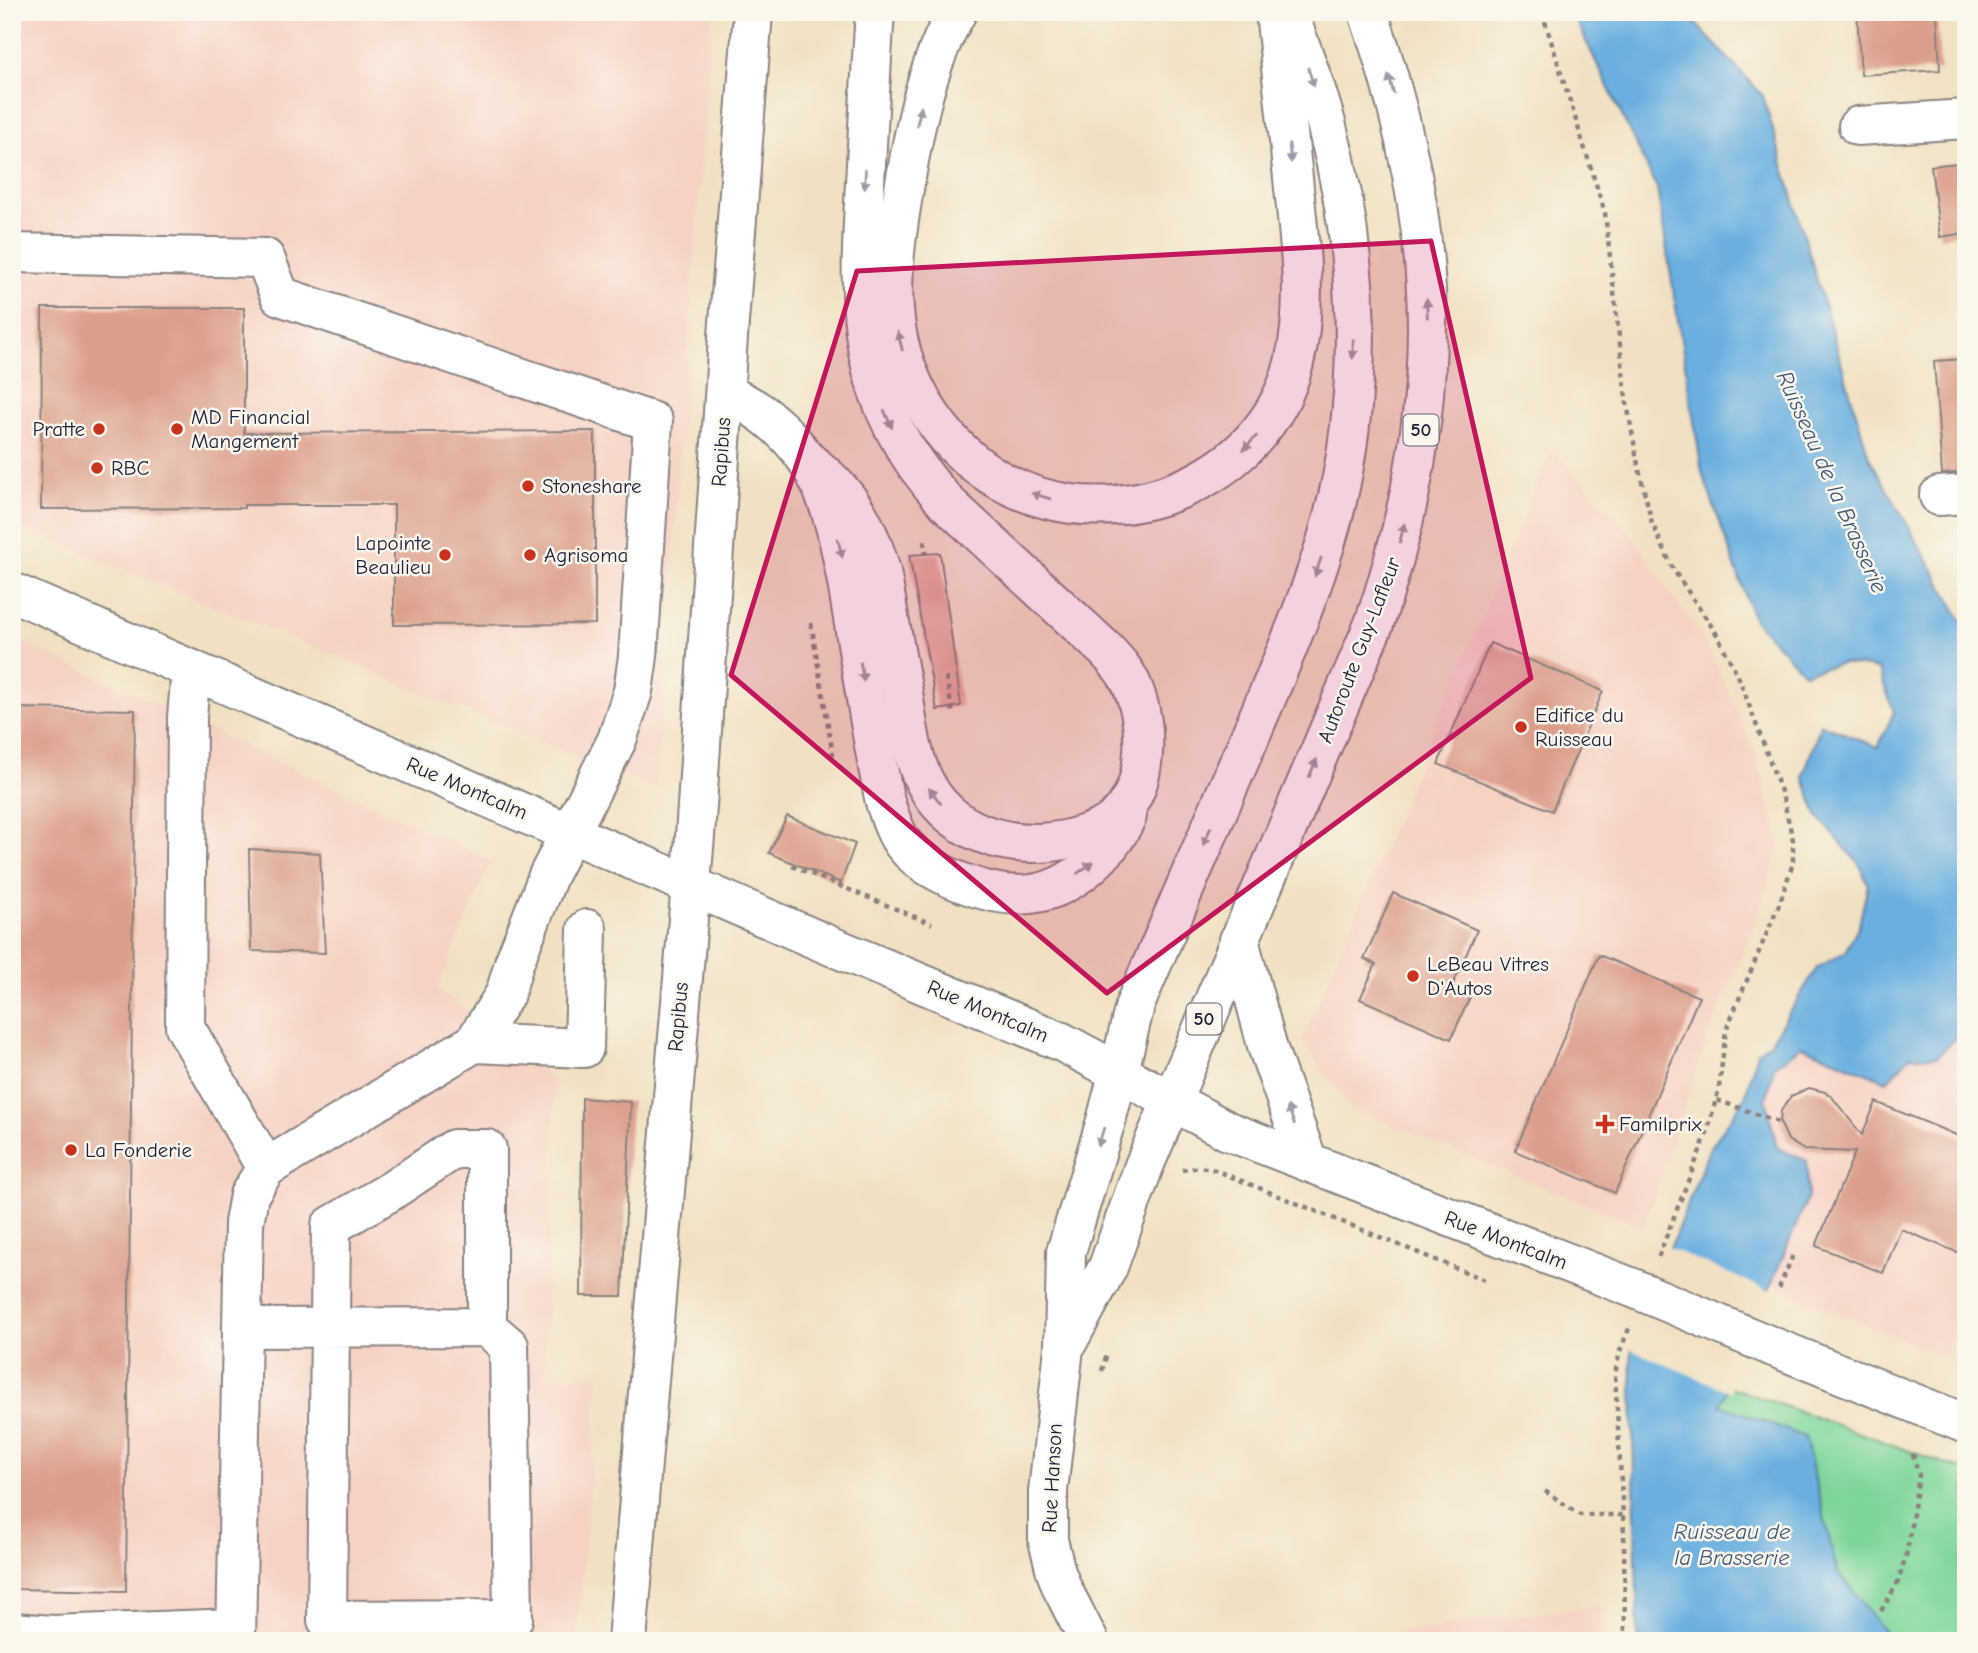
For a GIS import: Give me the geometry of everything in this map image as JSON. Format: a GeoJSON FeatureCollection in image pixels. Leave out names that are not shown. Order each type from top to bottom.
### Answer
{"type":"FeatureCollection","features":[{"type":"Feature","properties":{"kind":"main road","name":"Rapibus"},"geometry":{"type":"LineString","coordinates":[[627,1641],[691,885],[753,12]]}},
{"type":"Feature","properties":{"kind":"main road","name":"Rapibus"},"geometry":{"type":"LineString","coordinates":[[808,461],[837,535],[885,802],[897,833],[905,846],[927,865],[964,883],[1008,894],[1034,894],[1062,884],[1095,861],[1111,844],[1124,822],[1143,754],[1143,735],[1137,701],[1121,667],[1106,650],[928,482],[891,426],[875,384],[866,341],[860,268],[875,12]]}},
{"type":"Feature","properties":{"kind":"main road"},"geometry":{"type":"LineString","coordinates":[[957,12],[947,29],[927,84],[906,175],[895,258],[894,304],[906,365],[923,405],[954,445],[990,474],[1033,494],[1078,504],[1123,505],[1172,493],[1215,472],[1250,444],[1271,416],[1293,365],[1300,321],[1300,271],[1275,12]]}},
{"type":"Feature","properties":{"kind":"main road"},"geometry":{"type":"LineString","coordinates":[[1119,1071],[1135,1005],[1298,622],[1334,514],[1342,470],[1354,350],[1349,252],[1340,189],[1326,125],[1289,12]]}},
{"type":"Feature","properties":{"kind":"main road","name":"Autoroute Guy-Lafleur"},"geometry":{"type":"LineString","coordinates":[[1172,1100],[1374,624],[1397,553],[1419,448],[1428,341],[1422,238],[1406,140],[1368,12]]}},
{"type":"Feature","properties":{"kind":"main road"},"geometry":{"type":"LineString","coordinates":[[1858,126],[1966,119]]}},
{"type":"Feature","properties":{"kind":"main road"},"geometry":{"type":"LineString","coordinates":[[12,253],[265,258],[280,296],[653,422],[638,656],[633,691],[617,740],[546,883],[513,963],[505,994],[474,1043],[266,1168],[249,1195],[244,1223],[236,1634],[53,1638],[12,1632]]}},
{"type":"Feature","properties":{"kind":"main road","name":"Rapibus"},"geometry":{"type":"LineString","coordinates":[[725,394],[747,404],[780,428],[808,461],[830,479],[856,509],[872,542],[881,571],[912,747],[930,791],[946,810],[975,831],[994,838],[1011,843],[1044,843],[1098,830],[1120,814],[1134,790]]}},
{"type":"Feature","properties":{"kind":"main road","name":"Rapibus"},"geometry":{"type":"LineString","coordinates":[[923,405],[956,511]]}},
{"type":"Feature","properties":{"kind":"main road","name":"Rue Montcalm"},"geometry":{"type":"LineString","coordinates":[[12,592],[1062,1042],[1228,1131],[1641,1290],[1771,1346],[1966,1424]]}},
{"type":"Feature","properties":{"kind":"main road"},"geometry":{"type":"LineString","coordinates":[[191,669],[187,717],[185,1027],[266,1168]]}},
{"type":"Feature","properties":{"kind":"main road"},"geometry":{"type":"LineString","coordinates":[[474,1043],[584,1048],[587,929]]}},
{"type":"Feature","properties":{"kind":"main road"},"geometry":{"type":"LineString","coordinates":[[1239,940],[1268,1049],[1308,1162]]}},
{"type":"Feature","properties":{"kind":"main road","name":"Rue Hanson"},"geometry":{"type":"LineString","coordinates":[[1090,1641],[1062,1588],[1048,1540],[1049,1466],[1064,1348],[1066,1252],[1119,1071]]}},
{"type":"Feature","properties":{"kind":"main road","name":"Rue Hanson"},"geometry":{"type":"LineString","coordinates":[[1064,1348],[1108,1267],[1144,1166],[1172,1100]]}},
{"type":"Feature","properties":{"kind":"main road"},"geometry":{"type":"LineString","coordinates":[[242,1328],[329,1327],[487,1327],[509,1346],[513,1619],[419,1631],[327,1620],[329,1327],[331,1226],[391,1191],[454,1149],[487,1149],[487,1327]]}},
{"type":"Feature","properties":{"kind":"path"},"geometry":{"type":"LineString","coordinates":[[1542,12],[1605,214],[1626,398],[1652,523],[1673,569],[1716,634],[1739,678],[1782,794],[1793,840],[1793,863],[1780,902],[1726,1030],[1717,1100],[1702,1147],[1641,1290],[1615,1374],[1623,1515],[1625,1641]]}},
{"type":"Feature","properties":{"kind":"path"},"geometry":{"type":"LineString","coordinates":[[923,541],[926,554]]}},
{"type":"Feature","properties":{"kind":"path"},"geometry":{"type":"LineString","coordinates":[[811,623],[834,761]]}},
{"type":"Feature","properties":{"kind":"path"},"geometry":{"type":"LineString","coordinates":[[946,677],[953,714]]}},
{"type":"Feature","properties":{"kind":"path"},"geometry":{"type":"LineString","coordinates":[[792,866],[932,924]]}},
{"type":"Feature","properties":{"kind":"path"},"geometry":{"type":"LineString","coordinates":[[1717,1100],[1778,1122]]}},
{"type":"Feature","properties":{"kind":"path","name":"Rue Montcalm"},"geometry":{"type":"LineString","coordinates":[[1193,1167],[1215,1170],[1485,1280]]}},
{"type":"Feature","properties":{"kind":"path"},"geometry":{"type":"LineString","coordinates":[[1779,1288],[1793,1255]]}},
{"type":"Feature","properties":{"kind":"path"},"geometry":{"type":"LineString","coordinates":[[1881,1611],[1898,1582],[1907,1552],[1919,1475],[1912,1452]]}},
{"type":"Feature","properties":{"kind":"path"},"geometry":{"type":"LineString","coordinates":[[1545,1491],[1580,1515],[1623,1515]]}},
{"type":"Feature","properties":{"kind":"highlighted area"},"geometry":{"type":"Polygon","coordinates":[[[1431,241],[1531,678],[1107,993],[731,675],[857,271],[1431,241]]]}},
{"type":"Feature","properties":{"kind":"shaded area"},"geometry":{"type":"Polygon","coordinates":[[[12,12],[712,12],[656,789],[12,523],[12,12]]]}},
{"type":"Feature","properties":{"kind":"shaded area"},"geometry":{"type":"Polygon","coordinates":[[[1552,450],[1626,528],[1706,643],[1755,750],[1780,845],[1759,915],[1700,1059],[1643,1228],[1349,1107],[1302,1041],[1552,450]]]}},
{"type":"Feature","properties":{"kind":"shaded area"},"geometry":{"type":"Polygon","coordinates":[[[12,637],[491,861],[438,988],[555,1080],[544,1376],[599,1376],[577,1641],[12,1641],[12,637]]]}},
{"type":"Feature","properties":{"kind":"shaded area"},"geometry":{"type":"Polygon","coordinates":[[[1966,1026],[1966,1303],[1943,1357],[1770,1285],[1808,1197],[1777,1148],[1766,1100],[1774,1066],[1802,1046],[1887,1081],[1910,1056],[1937,1057],[1966,1026]]]}},
{"type":"Feature","properties":{"kind":"shaded area"},"geometry":{"type":"Polygon","coordinates":[[[1601,1605],[1601,1641],[1335,1641],[1601,1605]]]}},
{"type":"Feature","properties":{"kind":"green space"},"geometry":{"type":"Polygon","coordinates":[[[1728,1386],[1966,1471],[1966,1641],[1892,1641],[1837,1571],[1805,1438],[1720,1405],[1728,1386]]]}},
{"type":"Feature","properties":{"kind":"water","name":"Ruisseau de la Brasserie"},"geometry":{"type":"Polygon","coordinates":[[[1572,12],[1685,12],[1763,96],[1869,457],[1966,628],[1966,1026],[1937,1057],[1910,1056],[1887,1081],[1802,1046],[1774,1066],[1766,1100],[1777,1148],[1807,1161],[1808,1197],[1720,1405],[1805,1437],[1837,1571],[1892,1641],[1638,1641],[1631,1347],[1709,1150],[1745,1097],[1757,1052],[1770,1043],[1817,968],[1845,952],[1859,925],[1868,884],[1859,864],[1817,815],[1803,776],[1821,724],[1878,747],[1894,712],[1878,669],[1844,663],[1804,673],[1754,620],[1702,472],[1657,188],[1572,12]]]}},
{"type":"Feature","properties":{"kind":"pier"},"geometry":{"type":"Polygon","coordinates":[[[1667,1247],[1772,1292],[1730,1392],[1627,1348],[1667,1247]]]}},
{"type":"Feature","properties":{"kind":"building"},"geometry":{"type":"Polygon","coordinates":[[[1857,12],[1937,12],[1940,70],[1861,75],[1857,12]]]}},
{"type":"Feature","properties":{"kind":"building"},"geometry":{"type":"Polygon","coordinates":[[[1966,162],[1966,233],[1940,237],[1931,166],[1966,162]]]}},
{"type":"Feature","properties":{"kind":"building"},"geometry":{"type":"Polygon","coordinates":[[[42,308],[244,308],[244,433],[595,431],[595,624],[394,625],[394,505],[41,509],[42,308]]]}},
{"type":"Feature","properties":{"kind":"building"},"geometry":{"type":"Polygon","coordinates":[[[1966,359],[1966,472],[1942,474],[1934,361],[1966,359]]]}},
{"type":"Feature","properties":{"kind":"building"},"geometry":{"type":"Polygon","coordinates":[[[940,553],[961,706],[937,710],[909,555],[940,553]]]}},
{"type":"Feature","properties":{"kind":"building","name":"Edifice du Ruisseau"},"geometry":{"type":"Polygon","coordinates":[[[1490,643],[1603,691],[1552,811],[1438,764],[1490,643]]]}},
{"type":"Feature","properties":{"kind":"building","name":"La Fonderie"},"geometry":{"type":"Polygon","coordinates":[[[12,708],[135,710],[126,1591],[12,1589],[12,708]]]}},
{"type":"Feature","properties":{"kind":"building"},"geometry":{"type":"Polygon","coordinates":[[[787,816],[855,844],[841,883],[769,853],[787,816]]]}},
{"type":"Feature","properties":{"kind":"building"},"geometry":{"type":"Polygon","coordinates":[[[249,849],[320,853],[325,953],[251,951],[249,849]]]}},
{"type":"Feature","properties":{"kind":"building","name":"LeBeau Vitres D'Autos"},"geometry":{"type":"Polygon","coordinates":[[[1393,893],[1477,930],[1451,989],[1470,997],[1451,1039],[1360,999],[1376,964],[1364,959],[1393,893]]]}},
{"type":"Feature","properties":{"kind":"building"},"geometry":{"type":"Polygon","coordinates":[[[1599,955],[1699,997],[1615,1193],[1515,1151],[1599,955]]]}},
{"type":"Feature","properties":{"kind":"building"},"geometry":{"type":"Polygon","coordinates":[[[1809,1088],[1825,1092],[1832,1097],[1862,1135],[1876,1102],[1966,1139],[1966,1256],[1901,1229],[1883,1273],[1816,1246],[1855,1152],[1804,1150],[1788,1140],[1780,1122],[1781,1111],[1791,1096],[1809,1088]]]}},
{"type":"Feature","properties":{"kind":"building"},"geometry":{"type":"Polygon","coordinates":[[[582,1098],[631,1102],[622,1296],[581,1296],[582,1098]]]}},
{"type":"Feature","properties":{"kind":"place","name":"Pratte"},"geometry":{"type":"Point","coordinates":[99,429]}},
{"type":"Feature","properties":{"kind":"place","name":"MD Financial Mangement"},"geometry":{"type":"Point","coordinates":[177,429]}},
{"type":"Feature","properties":{"kind":"place","name":"RBC"},"geometry":{"type":"Point","coordinates":[97,468]}},
{"type":"Feature","properties":{"kind":"place","name":"Stoneshare"},"geometry":{"type":"Point","coordinates":[528,486]}},
{"type":"Feature","properties":{"kind":"place","name":"Lapointe Beaulieu"},"geometry":{"type":"Point","coordinates":[445,555]}},
{"type":"Feature","properties":{"kind":"place","name":"Agrisoma"},"geometry":{"type":"Point","coordinates":[530,555]}},
{"type":"Feature","properties":{"kind":"place","name":"Edifice du Ruisseau"},"geometry":{"type":"Point","coordinates":[1521,727]}},
{"type":"Feature","properties":{"kind":"place","name":"LeBeau Vitres D'Autos"},"geometry":{"type":"Point","coordinates":[1413,976]}},
{"type":"Feature","properties":{"kind":"place","name":"Familprix"},"geometry":{"type":"Point","coordinates":[1605,1124]}},
{"type":"Feature","properties":{"kind":"place","name":"La Fonderie"},"geometry":{"type":"Point","coordinates":[71,1150]}}]}
